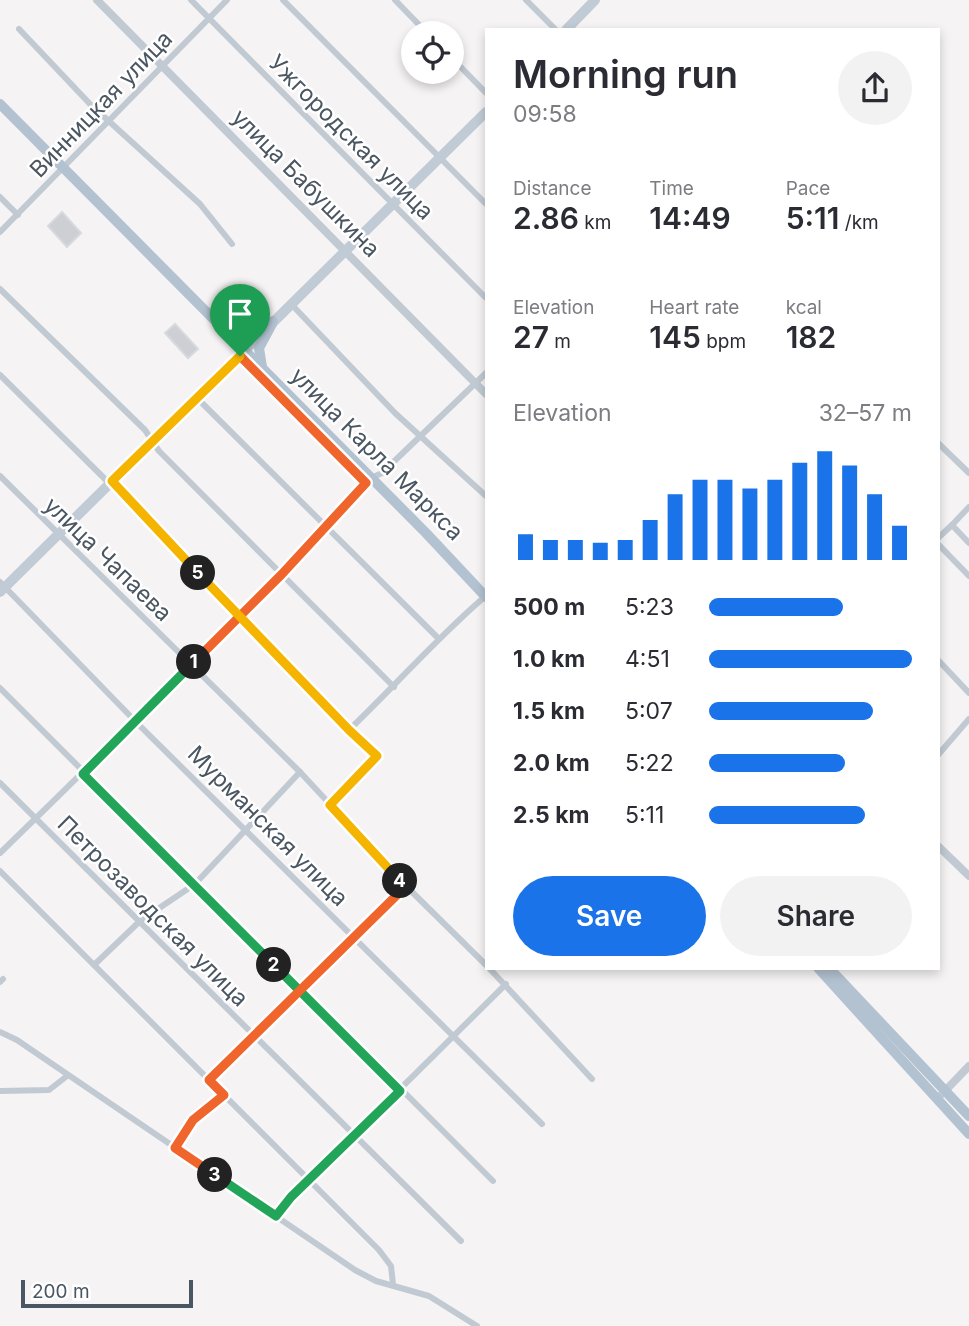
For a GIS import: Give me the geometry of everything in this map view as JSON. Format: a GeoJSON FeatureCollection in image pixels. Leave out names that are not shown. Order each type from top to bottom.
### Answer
{"type":"FeatureCollection","features":[{"type":"Feature","properties":{"kind":"main road"},"geometry":{"type":"LineString","coordinates":[[568,28],[595,0]]}},
{"type":"Feature","properties":{"kind":"main road","name":"улица Карла Маркса"},"geometry":{"type":"LineString","coordinates":[[0,104],[62,171],[369,480]]}},
{"type":"Feature","properties":{"kind":"main road","name":"улица Карла Маркса"},"geometry":{"type":"LineString","coordinates":[[0,113],[225,331],[242,354],[262,369],[485,601]]}},
{"type":"Feature","properties":{"kind":"main road"},"geometry":{"type":"LineString","coordinates":[[2,587],[58,535],[485,113]]}},
{"type":"Feature","properties":{"kind":"main road"},"geometry":{"type":"LineString","coordinates":[[225,331],[247,337],[274,321]]}},
{"type":"Feature","properties":{"kind":"main road"},"geometry":{"type":"LineString","coordinates":[[262,369],[259,348],[274,321]]}},
{"type":"Feature","properties":{"kind":"main road"},"geometry":{"type":"LineString","coordinates":[[820,970],[969,1116]]}},
{"type":"Feature","properties":{"kind":"main road"},"geometry":{"type":"LineString","coordinates":[[831,970],[969,1134]]}},
{"type":"Feature","properties":{"kind":"street","name":"улица Бабушкина"},"geometry":{"type":"LineString","coordinates":[[97,0],[485,393]]}},
{"type":"Feature","properties":{"kind":"street","name":"Ужгородская улица"},"geometry":{"type":"LineString","coordinates":[[191,0],[485,297]]}},
{"type":"Feature","properties":{"kind":"street","name":"Винницкая улица"},"geometry":{"type":"LineString","coordinates":[[0,232],[227,0]]}},
{"type":"Feature","properties":{"kind":"street"},"geometry":{"type":"LineString","coordinates":[[283,0],[485,203]]}},
{"type":"Feature","properties":{"kind":"street"},"geometry":{"type":"LineString","coordinates":[[395,0],[416,21]]}},
{"type":"Feature","properties":{"kind":"street"},"geometry":{"type":"LineString","coordinates":[[526,0],[554,28]]}},
{"type":"Feature","properties":{"kind":"street"},"geometry":{"type":"LineString","coordinates":[[19,29],[90,104],[200,204],[232,244]]}},
{"type":"Feature","properties":{"kind":"street"},"geometry":{"type":"LineString","coordinates":[[464,70],[485,92]]}},
{"type":"Feature","properties":{"kind":"street"},"geometry":{"type":"LineString","coordinates":[[0,197],[18,215]]}},
{"type":"Feature","properties":{"kind":"street"},"geometry":{"type":"LineString","coordinates":[[0,289],[145,430],[152,442],[394,687]]}},
{"type":"Feature","properties":{"kind":"street"},"geometry":{"type":"LineString","coordinates":[[292,305],[421,438],[485,495]]}},
{"type":"Feature","properties":{"kind":"street"},"geometry":{"type":"LineString","coordinates":[[0,853],[136,722],[282,574],[369,480],[382,473],[421,438],[485,374]]}},
{"type":"Feature","properties":{"kind":"street"},"geometry":{"type":"LineString","coordinates":[[0,375],[110,482],[377,756],[330,805]]}},
{"type":"Feature","properties":{"kind":"street"},"geometry":{"type":"LineString","coordinates":[[196,397],[438,638]]}},
{"type":"Feature","properties":{"kind":"street"},"geometry":{"type":"LineString","coordinates":[[940,445],[969,473]]}},
{"type":"Feature","properties":{"kind":"street","name":"улица Чапаева"},"geometry":{"type":"LineString","coordinates":[[0,476],[300,772],[406,886],[485,964]]}},
{"type":"Feature","properties":{"kind":"street"},"geometry":{"type":"LineString","coordinates":[[940,544],[952,525],[969,506]]}},
{"type":"Feature","properties":{"kind":"street"},"geometry":{"type":"LineString","coordinates":[[952,525],[969,543]]}},
{"type":"Feature","properties":{"kind":"street"},"geometry":{"type":"LineString","coordinates":[[940,547],[969,576]]}},
{"type":"Feature","properties":{"kind":"street","name":"Мурманская улица"},"geometry":{"type":"LineString","coordinates":[[2,587],[542,1124]]}},
{"type":"Feature","properties":{"kind":"street"},"geometry":{"type":"LineString","coordinates":[[349,730],[394,687],[438,638],[485,601]]}},
{"type":"Feature","properties":{"kind":"street"},"geometry":{"type":"LineString","coordinates":[[940,662],[969,693]]}},
{"type":"Feature","properties":{"kind":"street"},"geometry":{"type":"LineString","coordinates":[[0,688],[83,774],[493,1181]]}},
{"type":"Feature","properties":{"kind":"street"},"geometry":{"type":"LineString","coordinates":[[940,753],[969,719]]}},
{"type":"Feature","properties":{"kind":"street"},"geometry":{"type":"LineString","coordinates":[[94,965],[140,921],[195,884],[300,772]]}},
{"type":"Feature","properties":{"kind":"street","name":"Петрозаводская улица"},"geometry":{"type":"LineString","coordinates":[[0,783],[461,1241]]}},
{"type":"Feature","properties":{"kind":"street"},"geometry":{"type":"LineString","coordinates":[[940,848],[969,876]]}},
{"type":"Feature","properties":{"kind":"street"},"geometry":{"type":"LineString","coordinates":[[0,871],[379,1250],[391,1266],[393,1284]]}},
{"type":"Feature","properties":{"kind":"street"},"geometry":{"type":"LineString","coordinates":[[209,1080],[406,886]]}},
{"type":"Feature","properties":{"kind":"street","name":"улица Чапаева"},"geometry":{"type":"LineString","coordinates":[[491,970],[592,1079]]}},
{"type":"Feature","properties":{"kind":"street"},"geometry":{"type":"LineString","coordinates":[[276,1216],[506,984]]}},
{"type":"Feature","properties":{"kind":"street"},"geometry":{"type":"LineString","coordinates":[[0,1032],[17,1040],[355,1270],[376,1280],[437,1299],[477,1326]]}},
{"type":"Feature","properties":{"kind":"street"},"geometry":{"type":"LineString","coordinates":[[937,1099],[969,1066]]}},
{"type":"Feature","properties":{"kind":"street"},"geometry":{"type":"LineString","coordinates":[[0,1091],[49,1090],[67,1076]]}},
{"type":"Feature","properties":{"kind":"street"},"geometry":{"type":"LineString","coordinates":[[175,1148],[193,1120],[224,1095]]}},
{"type":"Feature","properties":{"kind":"building"},"geometry":{"type":"Polygon","coordinates":[[[62,212],[81,233],[67,247],[48,226],[62,212]]]}},
{"type":"Feature","properties":{"kind":"building"},"geometry":{"type":"Polygon","coordinates":[[[175,324],[198,349],[188,358],[165,333],[175,324]]]}},
{"type":"Feature","properties":{"kind":"route"},"geometry":{"type":"LineString","coordinates":[[240,356],[112,481],[239,617],[377,756],[330,805],[406,886],[299,990],[209,1080],[224,1095],[193,1120],[175,1148],[276,1216],[291,1197],[400,1091],[299,990],[195,884],[83,774],[136,722],[192,664],[239,617],[282,574],[366,483],[240,356]]}}]}
